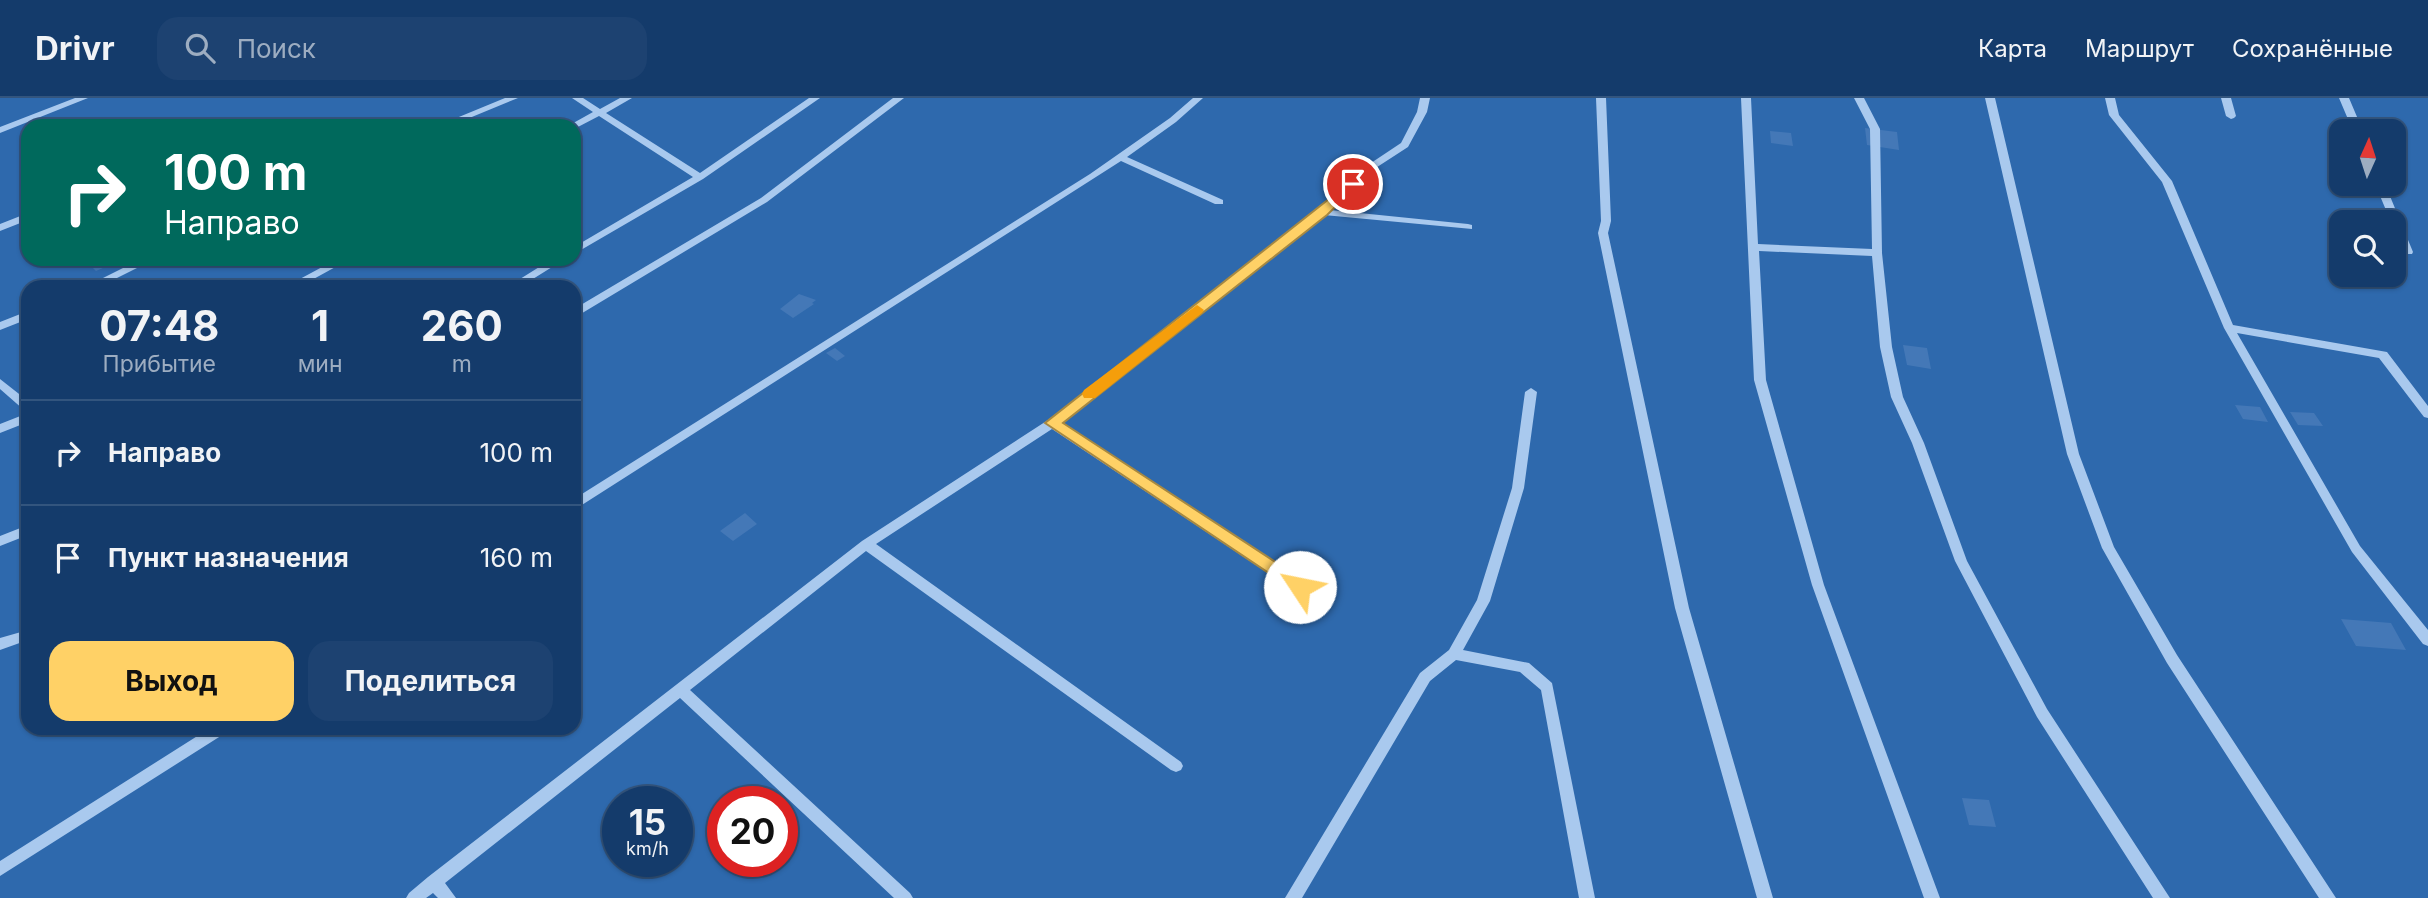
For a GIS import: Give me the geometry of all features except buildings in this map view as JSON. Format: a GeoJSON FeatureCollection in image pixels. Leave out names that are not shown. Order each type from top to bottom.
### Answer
{"type":"FeatureCollection","features":[{"type":"Feature","properties":{"kind":"street"},"geometry":{"type":"LineString","coordinates":[[29,119],[83,98]]}},
{"type":"Feature","properties":{"kind":"street"},"geometry":{"type":"LineString","coordinates":[[460,119],[513,98]]}},
{"type":"Feature","properties":{"kind":"street"},"geometry":{"type":"LineString","coordinates":[[577,98],[597,114],[700,177]]}},
{"type":"Feature","properties":{"kind":"street"},"geometry":{"type":"LineString","coordinates":[[581,122],[627,98]]}},
{"type":"Feature","properties":{"kind":"street"},"geometry":{"type":"LineString","coordinates":[[581,247],[700,177],[816,98]]}},
{"type":"Feature","properties":{"kind":"street"},"geometry":{"type":"LineString","coordinates":[[581,310],[764,200],[899,98]]}},
{"type":"Feature","properties":{"kind":"street"},"geometry":{"type":"LineString","coordinates":[[581,501],[1120,157],[1173,120],[1198,98]]}},
{"type":"Feature","properties":{"kind":"street"},"geometry":{"type":"LineString","coordinates":[[414,898],[866,544],[1052,423],[1322,212],[1368,169],[1405,145],[1422,112],[1425,98]]}},
{"type":"Feature","properties":{"kind":"street"},"geometry":{"type":"LineString","coordinates":[[1601,98],[1606,221],[1603,233],[1682,608],[1765,898]]}},
{"type":"Feature","properties":{"kind":"street"},"geometry":{"type":"LineString","coordinates":[[1746,98],[1760,380],[1818,585],[1932,898]]}},
{"type":"Feature","properties":{"kind":"street"},"geometry":{"type":"LineString","coordinates":[[1859,98],[1875,129],[1877,253],[1886,347],[1897,397],[1918,443],[1961,561],[2042,713],[2162,898]]}},
{"type":"Feature","properties":{"kind":"street"},"geometry":{"type":"LineString","coordinates":[[1990,98],[2073,454],[2108,548],[2172,659],[2328,898]]}},
{"type":"Feature","properties":{"kind":"street"},"geometry":{"type":"LineString","coordinates":[[2110,98],[2114,115],[2167,181],[2229,328],[2356,549],[2422,622],[2428,640]]}},
{"type":"Feature","properties":{"kind":"street"},"geometry":{"type":"LineString","coordinates":[[2226,98],[2231,116]]}},
{"type":"Feature","properties":{"kind":"street"},"geometry":{"type":"LineString","coordinates":[[2344,98],[2353,119]]}},
{"type":"Feature","properties":{"kind":"street"},"geometry":{"type":"LineString","coordinates":[[0,130],[21,122]]}},
{"type":"Feature","properties":{"kind":"street"},"geometry":{"type":"LineString","coordinates":[[1120,157],[1219,202]]}},
{"type":"Feature","properties":{"kind":"street"},"geometry":{"type":"LineString","coordinates":[[1322,212],[1468,227]]}},
{"type":"Feature","properties":{"kind":"street"},"geometry":{"type":"LineString","coordinates":[[0,228],[21,219]]}},
{"type":"Feature","properties":{"kind":"street"},"geometry":{"type":"LineString","coordinates":[[1753,247],[1877,253]]}},
{"type":"Feature","properties":{"kind":"street"},"geometry":{"type":"LineString","coordinates":[[105,280],[135,266]]}},
{"type":"Feature","properties":{"kind":"street"},"geometry":{"type":"LineString","coordinates":[[304,280],[331,266]]}},
{"type":"Feature","properties":{"kind":"street"},"geometry":{"type":"LineString","coordinates":[[524,280],[548,266]]}},
{"type":"Feature","properties":{"kind":"street"},"geometry":{"type":"LineString","coordinates":[[0,326],[21,318]]}},
{"type":"Feature","properties":{"kind":"street"},"geometry":{"type":"LineString","coordinates":[[2229,328],[2383,355],[2428,414]]}},
{"type":"Feature","properties":{"kind":"street"},"geometry":{"type":"LineString","coordinates":[[0,383],[21,401]]}},
{"type":"Feature","properties":{"kind":"street"},"geometry":{"type":"LineString","coordinates":[[1293,898],[1425,677],[1454,654],[1483,601],[1518,488],[1531,392]]}},
{"type":"Feature","properties":{"kind":"street"},"geometry":{"type":"LineString","coordinates":[[0,429],[21,420]]}},
{"type":"Feature","properties":{"kind":"street"},"geometry":{"type":"LineString","coordinates":[[1052,423],[1300,587]]}},
{"type":"Feature","properties":{"kind":"street"},"geometry":{"type":"LineString","coordinates":[[0,541],[21,533]]}},
{"type":"Feature","properties":{"kind":"street"},"geometry":{"type":"LineString","coordinates":[[866,544],[1176,766]]}},
{"type":"Feature","properties":{"kind":"street"},"geometry":{"type":"LineString","coordinates":[[0,644],[21,637]]}},
{"type":"Feature","properties":{"kind":"street"},"geometry":{"type":"LineString","coordinates":[[1454,654],[1524,667],[1547,687],[1587,898]]}},
{"type":"Feature","properties":{"kind":"street"},"geometry":{"type":"LineString","coordinates":[[680,689],[905,898]]}},
{"type":"Feature","properties":{"kind":"street"},"geometry":{"type":"LineString","coordinates":[[0,869],[211,735]]}},
{"type":"Feature","properties":{"kind":"lane"},"geometry":{"type":"LineString","coordinates":[[2385,196],[2408,252]]}},
{"type":"Feature","properties":{"kind":"lane"},"geometry":{"type":"LineString","coordinates":[[433,882],[448,898]]}},
{"type":"Feature","properties":{"kind":"shaded area"},"geometry":{"type":"Polygon","coordinates":[[[0,98],[2428,98],[2428,898],[0,898],[0,98]]]}},
{"type":"Feature","properties":{"kind":"slow traffic"},"geometry":{"type":"LineString","coordinates":[[1089,394],[1197,310]]}},
{"type":"Feature","properties":{"kind":"route"},"geometry":{"type":"LineString","coordinates":[[1300,587],[1052,423],[1322,212],[1353,184]]}}]}
